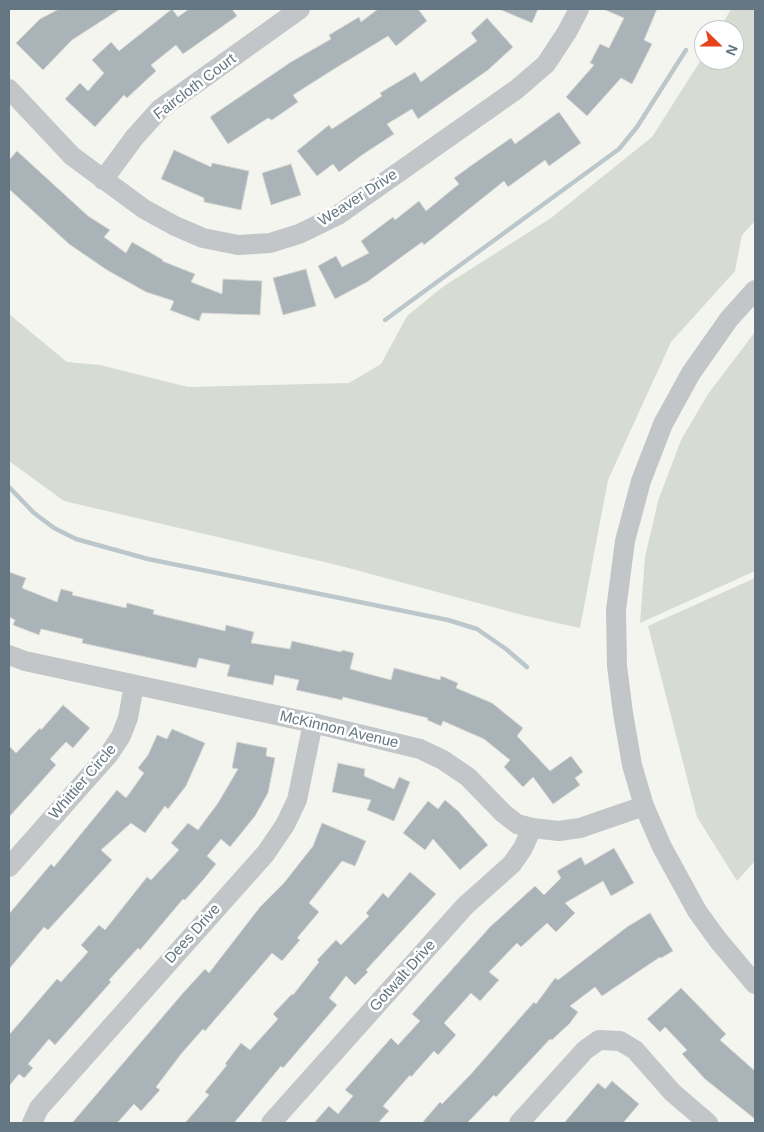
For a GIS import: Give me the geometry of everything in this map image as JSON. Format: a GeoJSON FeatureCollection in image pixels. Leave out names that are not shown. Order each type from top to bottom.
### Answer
{"type":"FeatureCollection","features":[{"type":"Feature","properties":{"kind":"street","name":"Faircloth Court"},"geometry":{"type":"LineString","coordinates":[[103,180],[134,138],[160,109],[300,9]]}},
{"type":"Feature","properties":{"kind":"street","name":"Weaver Drive"},"geometry":{"type":"LineString","coordinates":[[9,89],[72,156],[144,209],[175,226],[203,238],[238,245],[270,243],[299,234],[338,215],[517,89],[546,64],[567,32],[578,9]]}},
{"type":"Feature","properties":{"kind":"street"},"geometry":{"type":"LineString","coordinates":[[755,290],[729,319],[691,373],[663,424],[641,481],[625,541],[616,610],[617,666],[624,722],[632,764],[644,806],[662,847],[697,910],[718,940],[755,984]]}},
{"type":"Feature","properties":{"kind":"street","name":"McKinnon Avenue"},"geometry":{"type":"LineString","coordinates":[[9,655],[25,661],[420,749],[435,756],[468,777],[503,813],[517,824],[532,828],[559,831],[580,828],[644,806]]}},
{"type":"Feature","properties":{"kind":"street","name":"Whittier Circle"},"geometry":{"type":"LineString","coordinates":[[9,867],[117,742],[128,718],[134,685]]}},
{"type":"Feature","properties":{"kind":"street","name":"Dees Drive"},"geometry":{"type":"LineString","coordinates":[[32,1123],[40,1108],[266,853],[285,825],[297,800],[313,724]]}},
{"type":"Feature","properties":{"kind":"street","name":"Gotwalt Drive"},"geometry":{"type":"LineString","coordinates":[[271,1123],[465,906],[512,864],[523,848],[532,828]]}},
{"type":"Feature","properties":{"kind":"street"},"geometry":{"type":"LineString","coordinates":[[519,1123],[585,1050],[598,1040],[620,1041],[634,1050],[672,1092],[708,1123]]}},
{"type":"Feature","properties":{"kind":"shaded area"},"geometry":{"type":"Polygon","coordinates":[[[731,9],[755,9],[755,221],[742,235],[735,271],[671,342],[608,480],[580,628],[526,616],[341,566],[64,501],[9,461],[9,314],[67,362],[100,365],[188,387],[349,383],[381,364],[407,316],[444,286],[551,218],[652,137],[694,70],[744,70],[744,20],[725,20],[731,9]]]}},
{"type":"Feature","properties":{"kind":"shaded area"},"geometry":{"type":"Polygon","coordinates":[[[755,332],[755,571],[640,623],[645,557],[658,501],[681,440],[708,394],[755,332]]]}},
{"type":"Feature","properties":{"kind":"shaded area"},"geometry":{"type":"Polygon","coordinates":[[[755,578],[755,861],[737,881],[697,817],[648,626],[755,578]]]}},
{"type":"Feature","properties":{"kind":"building"},"geometry":{"type":"Polygon","coordinates":[[[59,9],[120,9],[72,40],[43,70],[16,43],[40,19],[59,9]]]}},
{"type":"Feature","properties":{"kind":"building"},"geometry":{"type":"Polygon","coordinates":[[[172,9],[178,17],[189,9],[232,9],[237,16],[183,54],[176,45],[151,65],[156,71],[127,98],[124,95],[95,127],[65,99],[80,83],[88,91],[104,73],[92,60],[111,42],[119,51],[172,9]]]}},
{"type":"Feature","properties":{"kind":"building"},"geometry":{"type":"Polygon","coordinates":[[[378,9],[418,9],[427,21],[396,46],[388,36],[334,69],[293,95],[298,102],[272,120],[268,118],[228,144],[210,117],[291,62],[331,39],[329,35],[359,17],[361,22],[378,9]]]}},
{"type":"Feature","properties":{"kind":"building"},"geometry":{"type":"Polygon","coordinates":[[[499,9],[538,9],[532,23],[499,9]]]}},
{"type":"Feature","properties":{"kind":"building"},"geometry":{"type":"Polygon","coordinates":[[[603,9],[657,9],[644,40],[652,44],[632,84],[621,78],[587,116],[566,97],[594,65],[590,63],[600,44],[609,48],[624,18],[603,9]]]}},
{"type":"Feature","properties":{"kind":"building"},"geometry":{"type":"Polygon","coordinates":[[[487,18],[513,47],[488,70],[418,119],[412,109],[387,124],[394,134],[339,172],[333,164],[317,176],[297,151],[329,125],[332,129],[382,96],[380,93],[415,72],[421,82],[477,41],[471,33],[487,18]]]}},
{"type":"Feature","properties":{"kind":"building"},"geometry":{"type":"Polygon","coordinates":[[[559,112],[581,143],[549,166],[545,160],[508,187],[504,181],[424,245],[422,242],[367,282],[335,299],[318,266],[336,256],[342,267],[369,253],[361,241],[393,217],[395,220],[419,201],[426,211],[459,184],[454,178],[511,138],[515,144],[559,112]]]}},
{"type":"Feature","properties":{"kind":"building"},"geometry":{"type":"Polygon","coordinates":[[[174,150],[211,167],[212,163],[249,171],[241,210],[204,202],[204,198],[161,179],[174,150]]]}},
{"type":"Feature","properties":{"kind":"building"},"geometry":{"type":"Polygon","coordinates":[[[17,151],[88,216],[110,230],[104,237],[126,253],[132,242],[162,261],[195,274],[191,282],[222,294],[223,279],[262,281],[260,315],[202,313],[199,321],[170,310],[174,301],[146,292],[107,270],[69,244],[9,189],[9,160],[17,151]]]}},
{"type":"Feature","properties":{"kind":"building"},"geometry":{"type":"Polygon","coordinates":[[[291,164],[301,195],[271,205],[262,173],[291,164]]]}},
{"type":"Feature","properties":{"kind":"building"},"geometry":{"type":"Polygon","coordinates":[[[306,269],[316,306],[283,315],[273,278],[306,269]]]}},
{"type":"Feature","properties":{"kind":"building"},"geometry":{"type":"Polygon","coordinates":[[[9,572],[26,578],[22,588],[57,602],[61,589],[73,592],[72,595],[126,608],[127,603],[154,610],[153,614],[225,631],[226,625],[254,632],[251,643],[290,649],[292,641],[354,653],[350,669],[391,680],[394,668],[440,680],[441,676],[458,683],[456,688],[492,703],[523,728],[517,736],[550,771],[571,756],[583,772],[575,778],[580,785],[553,804],[533,777],[523,787],[504,767],[510,760],[484,739],[443,721],[441,726],[427,720],[428,718],[343,697],[342,700],[296,690],[299,680],[275,675],[273,685],[227,676],[230,665],[199,658],[196,668],[82,643],[83,639],[41,629],[39,635],[13,625],[15,620],[9,617],[9,572]]]}},
{"type":"Feature","properties":{"kind":"building"},"geometry":{"type":"Polygon","coordinates":[[[63,705],[90,728],[73,748],[66,742],[50,759],[56,765],[9,817],[9,746],[16,753],[40,728],[41,730],[63,705]]]}},
{"type":"Feature","properties":{"kind":"building"},"geometry":{"type":"Polygon","coordinates":[[[172,729],[205,743],[186,786],[168,809],[165,806],[145,833],[131,823],[101,850],[112,860],[48,930],[44,927],[9,969],[9,914],[51,864],[54,867],[117,790],[126,798],[144,773],[138,768],[148,755],[157,735],[167,739],[172,729]]]}},
{"type":"Feature","properties":{"kind":"building"},"geometry":{"type":"Polygon","coordinates":[[[237,742],[267,748],[266,756],[275,758],[268,793],[255,816],[230,847],[221,839],[207,856],[216,864],[203,880],[185,900],[183,899],[140,950],[138,948],[109,980],[111,982],[55,1045],[49,1039],[28,1064],[33,1068],[24,1078],[19,1074],[9,1086],[9,1035],[57,979],[61,982],[88,952],[81,945],[99,925],[105,930],[147,877],[151,880],[179,850],[171,843],[188,823],[198,830],[218,803],[238,769],[232,768],[237,742]]]}},
{"type":"Feature","properties":{"kind":"building"},"geometry":{"type":"Polygon","coordinates":[[[338,763],[365,769],[364,776],[394,789],[399,777],[410,782],[394,821],[367,810],[371,800],[332,792],[338,763]]]}},
{"type":"Feature","properties":{"kind":"building"},"geometry":{"type":"Polygon","coordinates":[[[445,800],[458,811],[488,845],[460,870],[433,839],[425,850],[403,833],[428,801],[438,809],[445,800]]]}},
{"type":"Feature","properties":{"kind":"building"},"geometry":{"type":"Polygon","coordinates":[[[322,823],[366,841],[355,866],[342,861],[309,903],[319,912],[297,938],[300,940],[282,961],[272,953],[205,1031],[203,1029],[181,1054],[156,1087],[160,1090],[141,1111],[134,1104],[117,1123],[72,1123],[183,993],[205,969],[209,973],[260,907],[284,883],[313,846],[322,823]]]}},
{"type":"Feature","properties":{"kind":"building"},"geometry":{"type":"Polygon","coordinates":[[[614,848],[634,883],[611,896],[603,881],[565,903],[575,913],[556,932],[547,923],[521,947],[517,943],[489,972],[499,980],[480,1001],[471,993],[444,1023],[456,1035],[438,1055],[434,1051],[411,1077],[410,1075],[383,1106],[389,1111],[378,1123],[314,1123],[329,1106],[338,1114],[353,1096],[345,1090],[391,1038],[398,1045],[420,1021],[412,1014],[490,927],[535,886],[544,895],[561,878],[557,871],[581,857],[585,865],[614,848]]]}},
{"type":"Feature","properties":{"kind":"building"},"geometry":{"type":"Polygon","coordinates":[[[410,872],[436,894],[366,970],[368,972],[355,985],[346,976],[329,998],[337,1005],[283,1068],[281,1066],[234,1123],[185,1123],[209,1095],[205,1092],[227,1065],[225,1064],[241,1043],[250,1050],[278,1019],[273,1014],[293,995],[319,962],[317,960],[336,940],[341,945],[369,916],[366,913],[383,893],[388,898],[410,872]]]}},
{"type":"Feature","properties":{"kind":"building"},"geometry":{"type":"Polygon","coordinates":[[[650,913],[673,951],[660,957],[602,996],[595,987],[570,1006],[578,1012],[570,1023],[552,1040],[550,1039],[496,1097],[494,1095],[467,1123],[422,1123],[440,1102],[442,1104],[471,1074],[534,1002],[536,1004],[555,978],[558,980],[627,927],[650,913]]]}},
{"type":"Feature","properties":{"kind":"building"},"geometry":{"type":"Polygon","coordinates":[[[681,988],[726,1034],[720,1040],[755,1071],[755,1119],[705,1079],[682,1054],[687,1050],[665,1027],[660,1032],[647,1019],[681,988]]]}},
{"type":"Feature","properties":{"kind":"building"},"geometry":{"type":"Polygon","coordinates":[[[612,1081],[639,1104],[623,1123],[564,1123],[598,1083],[605,1089],[612,1081]]]}},
{"type":"Feature","properties":{"kind":"waterway"},"geometry":{"type":"LineString","coordinates":[[385,320],[619,149],[637,127],[686,50]]}},
{"type":"Feature","properties":{"kind":"waterway"},"geometry":{"type":"LineString","coordinates":[[9,487],[34,513],[54,528],[76,539],[148,559],[448,620],[477,629],[506,649],[527,667]]}}]}
